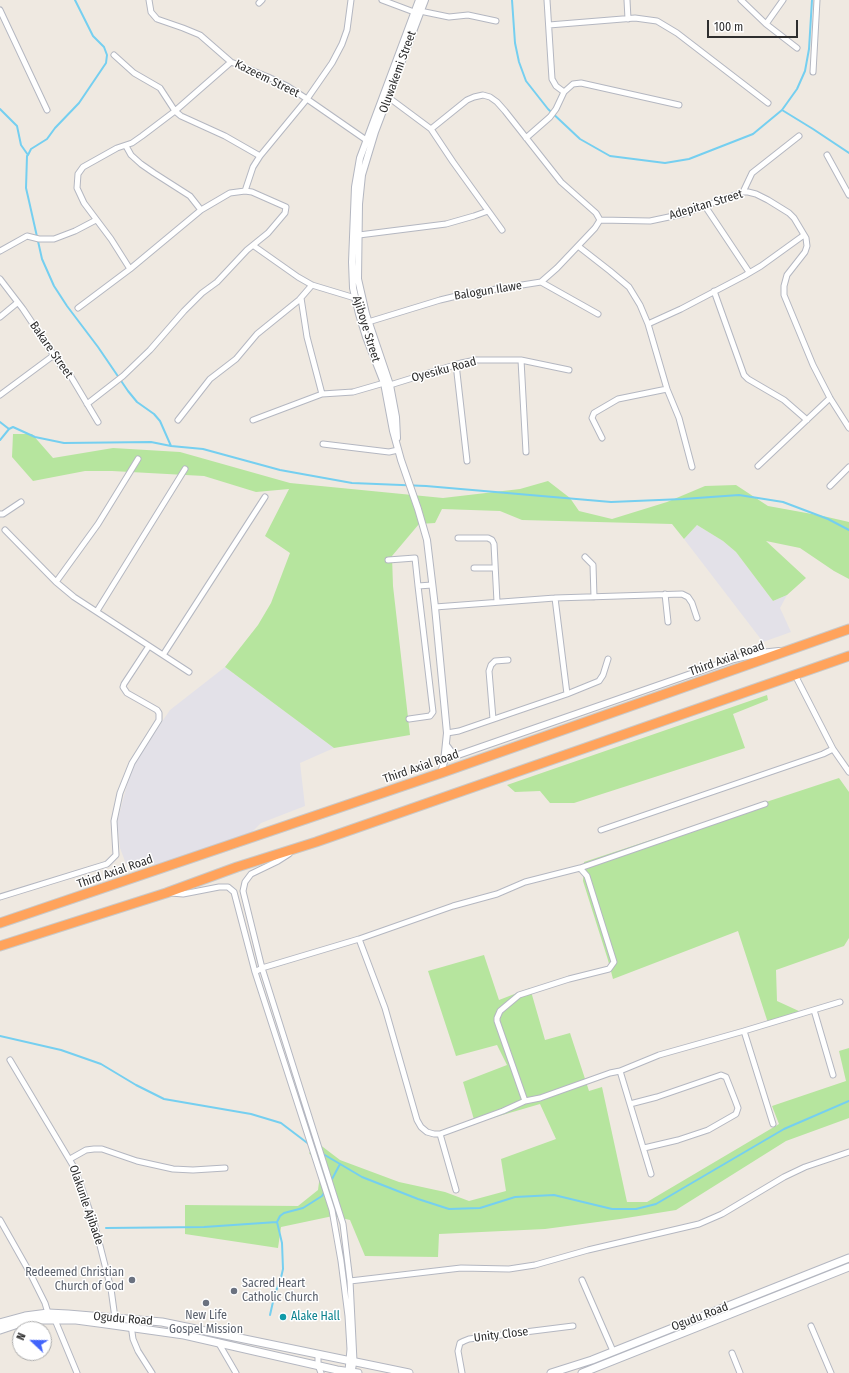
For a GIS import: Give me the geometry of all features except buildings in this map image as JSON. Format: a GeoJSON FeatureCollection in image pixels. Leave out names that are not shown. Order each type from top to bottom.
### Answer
{"type":"FeatureCollection","features":[{"type":"Feature","properties":{"kind":"highway","name":"Third Axial Road"},"geometry":{"type":"LineString","coordinates":[[0,923],[441,773],[849,629]]}},
{"type":"Feature","properties":{"kind":"highway"},"geometry":{"type":"LineString","coordinates":[[0,946],[166,893],[849,656]]}},
{"type":"Feature","properties":{"kind":"main road","name":"Ogudu Road"},"geometry":{"type":"LineString","coordinates":[[551,1373],[574,1366],[658,1334],[849,1258]]}},
{"type":"Feature","properties":{"kind":"main road","name":"Ogudu Road"},"geometry":{"type":"LineString","coordinates":[[582,1373],[849,1267]]}},
{"type":"Feature","properties":{"kind":"main road","name":"Ogudu Road"},"geometry":{"type":"LineString","coordinates":[[0,1323],[25,1316],[48,1314],[116,1318],[131,1323],[318,1365],[337,1371],[353,1372]]}},
{"type":"Feature","properties":{"kind":"main road","name":"Ogudu Road"},"geometry":{"type":"LineString","coordinates":[[0,1330],[33,1322],[55,1320],[131,1323],[162,1322],[410,1373]]}},
{"type":"Feature","properties":{"kind":"main road"},"geometry":{"type":"LineString","coordinates":[[658,1334],[660,1342]]}},
{"type":"Feature","properties":{"kind":"street","name":"Kazeem Street"},"geometry":{"type":"LineString","coordinates":[[149,0],[151,12],[157,19],[200,35],[231,62],[268,77],[307,99],[369,143]]}},
{"type":"Feature","properties":{"kind":"street"},"geometry":{"type":"LineString","coordinates":[[245,191],[253,167],[260,156],[307,99],[332,62],[342,44],[347,30],[351,0]]}},
{"type":"Feature","properties":{"kind":"street"},"geometry":{"type":"LineString","coordinates":[[382,0],[417,12],[449,17],[468,16],[496,20]]}},
{"type":"Feature","properties":{"kind":"street","name":"Oluwakemi Street"},"geometry":{"type":"LineString","coordinates":[[369,143],[388,97],[417,12],[419,0]]}},
{"type":"Feature","properties":{"kind":"street","name":"Oluwakemi Street"},"geometry":{"type":"LineString","coordinates":[[369,143],[386,91],[417,12],[425,0]]}},
{"type":"Feature","properties":{"kind":"street"},"geometry":{"type":"LineString","coordinates":[[547,0],[552,79],[556,86],[564,92]]}},
{"type":"Feature","properties":{"kind":"street"},"geometry":{"type":"LineString","coordinates":[[627,0],[628,19]]}},
{"type":"Feature","properties":{"kind":"street"},"geometry":{"type":"LineString","coordinates":[[741,0],[766,24],[797,48]]}},
{"type":"Feature","properties":{"kind":"street"},"geometry":{"type":"LineString","coordinates":[[766,24],[783,0]]}},
{"type":"Feature","properties":{"kind":"street"},"geometry":{"type":"LineString","coordinates":[[813,72],[816,0]]}},
{"type":"Feature","properties":{"kind":"street"},"geometry":{"type":"LineString","coordinates":[[0,10],[48,110]]}},
{"type":"Feature","properties":{"kind":"street"},"geometry":{"type":"LineString","coordinates":[[549,25],[628,19],[649,19],[657,21],[677,33],[768,103]]}},
{"type":"Feature","properties":{"kind":"street"},"geometry":{"type":"LineString","coordinates":[[114,55],[134,73],[160,88],[175,111],[200,125],[225,136],[260,156]]}},
{"type":"Feature","properties":{"kind":"street"},"geometry":{"type":"LineString","coordinates":[[130,269],[111,239],[80,196],[77,188],[78,174],[83,167],[117,148],[132,143],[175,111],[231,62]]}},
{"type":"Feature","properties":{"kind":"street"},"geometry":{"type":"LineString","coordinates":[[526,138],[550,117],[556,109],[564,92],[573,84],[581,83],[679,105]]}},
{"type":"Feature","properties":{"kind":"street"},"geometry":{"type":"LineString","coordinates":[[388,97],[431,129],[502,230]]}},
{"type":"Feature","properties":{"kind":"street"},"geometry":{"type":"LineString","coordinates":[[431,129],[467,100],[474,97],[490,97],[497,102],[561,182],[596,213],[600,220],[595,228],[578,246],[541,282],[598,314]]}},
{"type":"Feature","properties":{"kind":"street"},"geometry":{"type":"LineString","coordinates":[[743,192],[752,173],[799,136]]}},
{"type":"Feature","properties":{"kind":"street","name":"Ajiboye Street"},"geometry":{"type":"LineString","coordinates":[[365,323],[358,279],[359,204],[362,175],[369,143]]}},
{"type":"Feature","properties":{"kind":"street","name":"Ajiboye Street"},"geometry":{"type":"LineString","coordinates":[[369,143],[360,158],[355,187],[352,262],[355,298],[387,384],[398,449],[427,540],[447,733],[441,773]]}},
{"type":"Feature","properties":{"kind":"street"},"geometry":{"type":"LineString","coordinates":[[126,146],[131,155],[141,164],[190,196],[201,210]]}},
{"type":"Feature","properties":{"kind":"street"},"geometry":{"type":"LineString","coordinates":[[827,155],[849,195]]}},
{"type":"Feature","properties":{"kind":"street"},"geometry":{"type":"LineString","coordinates":[[78,308],[130,269],[201,210],[230,193],[245,191],[252,192],[286,207],[285,213],[268,233],[254,246],[247,250],[217,282],[202,293],[150,350],[114,384],[86,404]]}},
{"type":"Feature","properties":{"kind":"street","name":"Adepitan Street"},"geometry":{"type":"LineString","coordinates":[[600,220],[650,221],[682,214],[743,192],[756,194],[789,213],[794,218],[804,235]]}},
{"type":"Feature","properties":{"kind":"street"},"geometry":{"type":"LineString","coordinates":[[705,206],[749,272]]}},
{"type":"Feature","properties":{"kind":"street"},"geometry":{"type":"LineString","coordinates":[[359,235],[446,224],[488,211]]}},
{"type":"Feature","properties":{"kind":"street"},"geometry":{"type":"LineString","coordinates":[[0,251],[27,236],[54,238],[68,235],[96,220]]}},
{"type":"Feature","properties":{"kind":"street"},"geometry":{"type":"LineString","coordinates":[[648,324],[681,309],[761,266],[804,235],[807,246],[802,257],[787,274],[784,286],[784,295],[807,353],[830,398],[849,428]]}},
{"type":"Feature","properties":{"kind":"street"},"geometry":{"type":"LineString","coordinates":[[254,246],[312,285],[355,298]]}},
{"type":"Feature","properties":{"kind":"street"},"geometry":{"type":"LineString","coordinates":[[578,246],[629,287],[640,305],[648,324],[667,389],[679,418],[692,467]]}},
{"type":"Feature","properties":{"kind":"street","name":"Bakare Street"},"geometry":{"type":"LineString","coordinates":[[0,279],[61,366],[70,375],[98,422]]}},
{"type":"Feature","properties":{"kind":"street","name":"Balogun Ilawe"},"geometry":{"type":"LineString","coordinates":[[365,323],[440,300],[465,294],[541,282]]}},
{"type":"Feature","properties":{"kind":"street"},"geometry":{"type":"LineString","coordinates":[[178,420],[210,379],[236,359],[257,334],[301,298],[312,285]]}},
{"type":"Feature","properties":{"kind":"street"},"geometry":{"type":"LineString","coordinates":[[714,292],[744,375],[748,379],[784,400],[807,420]]}},
{"type":"Feature","properties":{"kind":"street"},"geometry":{"type":"LineString","coordinates":[[301,298],[307,337],[322,394]]}},
{"type":"Feature","properties":{"kind":"street"},"geometry":{"type":"LineString","coordinates":[[0,317],[17,303]]}},
{"type":"Feature","properties":{"kind":"street"},"geometry":{"type":"LineString","coordinates":[[0,396],[54,355]]}},
{"type":"Feature","properties":{"kind":"street","name":"Oyesiku Road"},"geometry":{"type":"LineString","coordinates":[[253,420],[322,394],[353,392],[476,360],[521,360],[569,370]]}},
{"type":"Feature","properties":{"kind":"street"},"geometry":{"type":"LineString","coordinates":[[521,360],[526,452]]}},
{"type":"Feature","properties":{"kind":"street"},"geometry":{"type":"LineString","coordinates":[[456,364],[467,461]]}},
{"type":"Feature","properties":{"kind":"street"},"geometry":{"type":"LineString","coordinates":[[602,438],[592,418],[594,414],[618,399],[667,389]]}},
{"type":"Feature","properties":{"kind":"street"},"geometry":{"type":"LineString","coordinates":[[758,466],[830,398]]}},
{"type":"Feature","properties":{"kind":"street"},"geometry":{"type":"LineString","coordinates":[[323,444],[389,452],[398,449]]}},
{"type":"Feature","properties":{"kind":"street"},"geometry":{"type":"LineString","coordinates":[[56,582],[98,524],[138,459]]}},
{"type":"Feature","properties":{"kind":"street"},"geometry":{"type":"LineString","coordinates":[[830,486],[849,467]]}},
{"type":"Feature","properties":{"kind":"street"},"geometry":{"type":"LineString","coordinates":[[97,611],[185,469]]}},
{"type":"Feature","properties":{"kind":"street"},"geometry":{"type":"LineString","coordinates":[[163,656],[265,497]]}},
{"type":"Feature","properties":{"kind":"street"},"geometry":{"type":"LineString","coordinates":[[0,514],[3,514],[21,502]]}},
{"type":"Feature","properties":{"kind":"street"},"geometry":{"type":"LineString","coordinates":[[5,530],[56,582],[74,597],[189,672]]}},
{"type":"Feature","properties":{"kind":"street"},"geometry":{"type":"LineString","coordinates":[[458,538],[488,538],[492,540],[494,544],[497,602]]}},
{"type":"Feature","properties":{"kind":"street"},"geometry":{"type":"LineString","coordinates":[[585,557],[593,565],[594,597]]}},
{"type":"Feature","properties":{"kind":"street"},"geometry":{"type":"LineString","coordinates":[[388,560],[415,558],[433,712],[430,716],[409,719]]}},
{"type":"Feature","properties":{"kind":"street"},"geometry":{"type":"LineString","coordinates":[[474,568],[495,568]]}},
{"type":"Feature","properties":{"kind":"street"},"geometry":{"type":"LineString","coordinates":[[418,586],[432,585]]}},
{"type":"Feature","properties":{"kind":"street"},"geometry":{"type":"LineString","coordinates":[[665,594],[668,622]]}},
{"type":"Feature","properties":{"kind":"street"},"geometry":{"type":"LineString","coordinates":[[435,607],[555,598],[682,594],[688,597],[692,603],[697,618]]}},
{"type":"Feature","properties":{"kind":"street"},"geometry":{"type":"LineString","coordinates":[[555,598],[567,694]]}},
{"type":"Feature","properties":{"kind":"street"},"geometry":{"type":"LineString","coordinates":[[0,897],[107,864],[116,855],[114,821],[122,787],[135,758],[160,717],[157,710],[127,693],[123,687],[149,646]]}},
{"type":"Feature","properties":{"kind":"street"},"geometry":{"type":"LineString","coordinates":[[446,745],[452,753],[458,756],[734,659],[760,653],[790,649]]}},
{"type":"Feature","properties":{"kind":"street"},"geometry":{"type":"LineString","coordinates":[[447,733],[459,731],[493,720],[599,681],[603,675],[608,659]]}},
{"type":"Feature","properties":{"kind":"street"},"geometry":{"type":"LineString","coordinates":[[493,720],[489,671],[491,665],[495,661],[508,660]]}},
{"type":"Feature","properties":{"kind":"street"},"geometry":{"type":"LineString","coordinates":[[795,676],[834,749],[849,772]]}},
{"type":"Feature","properties":{"kind":"street"},"geometry":{"type":"LineString","coordinates":[[601,830],[834,749]]}},
{"type":"Feature","properties":{"kind":"street"},"geometry":{"type":"LineString","coordinates":[[254,972],[262,968],[359,939],[453,906],[497,894],[525,882],[580,868],[766,804]]}},
{"type":"Feature","properties":{"kind":"street"},"geometry":{"type":"LineString","coordinates":[[298,847],[278,861],[251,874],[245,882],[243,891],[262,968],[338,1207],[342,1224],[350,1281],[353,1372]]}},
{"type":"Feature","properties":{"kind":"street"},"geometry":{"type":"LineString","coordinates":[[525,1101],[497,1021],[500,1011],[519,995],[569,979],[609,969],[614,962],[586,876],[580,868]]}},
{"type":"Feature","properties":{"kind":"street"},"geometry":{"type":"LineString","coordinates":[[166,893],[183,894],[211,888],[228,887],[234,892],[254,972],[311,1142],[332,1210],[341,1261],[352,1361]]}},
{"type":"Feature","properties":{"kind":"street"},"geometry":{"type":"LineString","coordinates":[[359,939],[385,1008],[417,1120],[421,1127],[427,1132],[434,1134],[440,1134],[503,1111],[525,1101],[540,1098],[620,1071],[659,1055],[840,1002]]}},
{"type":"Feature","properties":{"kind":"street"},"geometry":{"type":"LineString","coordinates":[[814,1010],[834,1075]]}},
{"type":"Feature","properties":{"kind":"street"},"geometry":{"type":"LineString","coordinates":[[744,1031],[773,1124]]}},
{"type":"Feature","properties":{"kind":"street","name":"Olakunle Ajibade"},"geometry":{"type":"LineString","coordinates":[[10,1060],[75,1169],[95,1226],[111,1289],[116,1318]]}},
{"type":"Feature","properties":{"kind":"street"},"geometry":{"type":"LineString","coordinates":[[620,1071],[651,1174]]}},
{"type":"Feature","properties":{"kind":"street"},"geometry":{"type":"LineString","coordinates":[[630,1104],[658,1097],[721,1075],[726,1077],[738,1108],[736,1114],[708,1130],[678,1140],[644,1148]]}},
{"type":"Feature","properties":{"kind":"street"},"geometry":{"type":"LineString","coordinates":[[440,1134],[456,1190]]}},
{"type":"Feature","properties":{"kind":"street"},"geometry":{"type":"LineString","coordinates":[[70,1159],[86,1150],[102,1149],[137,1161],[173,1169],[193,1170],[225,1168]]}},
{"type":"Feature","properties":{"kind":"street"},"geometry":{"type":"LineString","coordinates":[[350,1281],[460,1268],[510,1269],[536,1265],[588,1250],[699,1224],[722,1214],[784,1177],[805,1167],[849,1152]]}},
{"type":"Feature","properties":{"kind":"street"},"geometry":{"type":"LineString","coordinates":[[0,1220],[33,1279],[45,1303],[48,1314]]}},
{"type":"Feature","properties":{"kind":"street"},"geometry":{"type":"LineString","coordinates":[[582,1280],[613,1351]]}},
{"type":"Feature","properties":{"kind":"street"},"geometry":{"type":"LineString","coordinates":[[55,1320],[76,1373]]}},
{"type":"Feature","properties":{"kind":"street"},"geometry":{"type":"LineString","coordinates":[[131,1323],[133,1339],[138,1351],[152,1373]]}},
{"type":"Feature","properties":{"kind":"street","name":"Unity Close"},"geometry":{"type":"LineString","coordinates":[[462,1373],[458,1351],[460,1343],[464,1341],[469,1339],[573,1326]]}},
{"type":"Feature","properties":{"kind":"street"},"geometry":{"type":"LineString","coordinates":[[811,1326],[831,1373]]}},
{"type":"Feature","properties":{"kind":"street"},"geometry":{"type":"LineString","coordinates":[[218,1342],[236,1373]]}},
{"type":"Feature","properties":{"kind":"street"},"geometry":{"type":"LineString","coordinates":[[732,1354],[740,1373]]}},
{"type":"Feature","properties":{"kind":"street"},"geometry":{"type":"LineString","coordinates":[[318,1355],[318,1365],[321,1373]]}},
{"type":"Feature","properties":{"kind":"street"},"geometry":{"type":"LineString","coordinates":[[337,1371],[339,1359]]}},
{"type":"Feature","properties":{"kind":"shaded area"},"geometry":{"type":"Polygon","coordinates":[[[697,525],[723,541],[736,552],[773,601],[787,595],[780,608],[791,632],[763,642],[684,539],[697,525]]]}},
{"type":"Feature","properties":{"kind":"shaded area"},"geometry":{"type":"Polygon","coordinates":[[[225,667],[334,748],[300,763],[305,806],[261,823],[250,834],[161,866],[140,862],[126,864],[120,848],[117,822],[130,774],[137,758],[170,710],[225,667]]]}},
{"type":"Feature","properties":{"kind":"green space"},"geometry":{"type":"Polygon","coordinates":[[[13,434],[32,434],[53,458],[113,448],[180,452],[290,483],[443,498],[520,489],[548,481],[570,498],[579,511],[612,519],[667,502],[705,486],[736,485],[768,506],[849,522],[849,579],[834,571],[800,548],[766,541],[806,578],[787,595],[773,601],[736,552],[723,541],[697,525],[684,539],[672,524],[522,520],[500,511],[442,509],[435,523],[419,524],[392,556],[393,586],[410,735],[334,748],[225,667],[258,625],[271,603],[290,553],[265,536],[289,489],[256,492],[204,476],[112,471],[85,471],[33,481],[12,457],[13,434]]]}},
{"type":"Feature","properties":{"kind":"green space"},"geometry":{"type":"Polygon","coordinates":[[[767,695],[768,700],[733,714],[745,748],[574,803],[550,803],[540,791],[515,792],[507,785],[767,695]]]}},
{"type":"Feature","properties":{"kind":"green space"},"geometry":{"type":"Polygon","coordinates":[[[839,778],[849,792],[849,938],[844,946],[776,970],[777,1001],[801,1012],[768,1023],[738,931],[613,979],[583,881],[584,862],[839,778]]]}},
{"type":"Feature","properties":{"kind":"green space"},"geometry":{"type":"Polygon","coordinates":[[[484,955],[499,1000],[530,988],[545,1040],[570,1033],[589,1091],[602,1087],[627,1202],[647,1202],[779,1124],[772,1106],[846,1081],[839,1051],[849,1048],[849,1118],[786,1141],[676,1210],[545,1229],[439,1234],[438,1257],[365,1256],[350,1220],[333,1216],[281,1227],[278,1248],[185,1234],[185,1205],[298,1206],[318,1190],[321,1167],[309,1153],[319,1144],[340,1160],[399,1182],[445,1192],[469,1201],[506,1191],[501,1159],[556,1139],[540,1104],[475,1123],[463,1082],[507,1065],[497,1045],[456,1056],[428,971],[484,955]]]}},
{"type":"Feature","properties":{"kind":"waterway"},"geometry":{"type":"LineString","coordinates":[[28,155],[31,149],[47,139],[55,128],[79,103],[106,63],[107,55],[104,47],[93,36],[75,0]]}},
{"type":"Feature","properties":{"kind":"waterway"},"geometry":{"type":"LineString","coordinates":[[512,0],[515,43],[519,62],[526,81],[548,109],[580,139],[610,156],[665,163],[689,159],[753,134],[782,110],[797,89],[805,71],[809,49],[812,0]]}},
{"type":"Feature","properties":{"kind":"waterway"},"geometry":{"type":"LineString","coordinates":[[0,109],[17,126],[21,145],[28,155],[26,188],[42,259],[54,286],[128,391],[137,402],[154,414],[160,421],[171,446]]}},
{"type":"Feature","properties":{"kind":"waterway"},"geometry":{"type":"LineString","coordinates":[[782,110],[849,153]]}},
{"type":"Feature","properties":{"kind":"waterway"},"geometry":{"type":"LineString","coordinates":[[0,422],[9,429],[13,427],[35,437],[64,443],[151,442],[171,446],[203,449],[280,470],[352,483],[426,486],[611,502],[739,495],[783,502],[828,519],[849,530]]}},
{"type":"Feature","properties":{"kind":"waterway"},"geometry":{"type":"LineString","coordinates":[[0,440],[9,429]]}},
{"type":"Feature","properties":{"kind":"waterway"},"geometry":{"type":"LineString","coordinates":[[0,1036],[61,1050],[101,1064],[136,1085],[164,1099],[251,1114],[281,1123],[310,1145]]}},
{"type":"Feature","properties":{"kind":"waterway"},"geometry":{"type":"LineString","coordinates":[[313,1148],[362,1177],[418,1199],[449,1209],[480,1208],[515,1197],[554,1195],[612,1209],[636,1209],[656,1204],[784,1129],[849,1101]]}},
{"type":"Feature","properties":{"kind":"waterway"},"geometry":{"type":"LineString","coordinates":[[331,1181],[340,1164]]}},
{"type":"Feature","properties":{"kind":"waterway"},"geometry":{"type":"LineString","coordinates":[[270,1315],[283,1269],[282,1243],[277,1222],[280,1216],[284,1213],[303,1208],[322,1196],[329,1185]]}},
{"type":"Feature","properties":{"kind":"waterway"},"geometry":{"type":"LineString","coordinates":[[106,1228],[204,1227],[277,1222]]}},
{"type":"Feature","properties":{"kind":"place","name":"Redeemed Christian Church of God"},"geometry":{"type":"Point","coordinates":[132,1280]}},
{"type":"Feature","properties":{"kind":"place","name":"Sacred Heart Catholic Church"},"geometry":{"type":"Point","coordinates":[234,1291]}},
{"type":"Feature","properties":{"kind":"place","name":"New Life Gospel Mission"},"geometry":{"type":"Point","coordinates":[206,1303]}},
{"type":"Feature","properties":{"kind":"place","name":"Alake Hall"},"geometry":{"type":"Point","coordinates":[283,1317]}}]}
